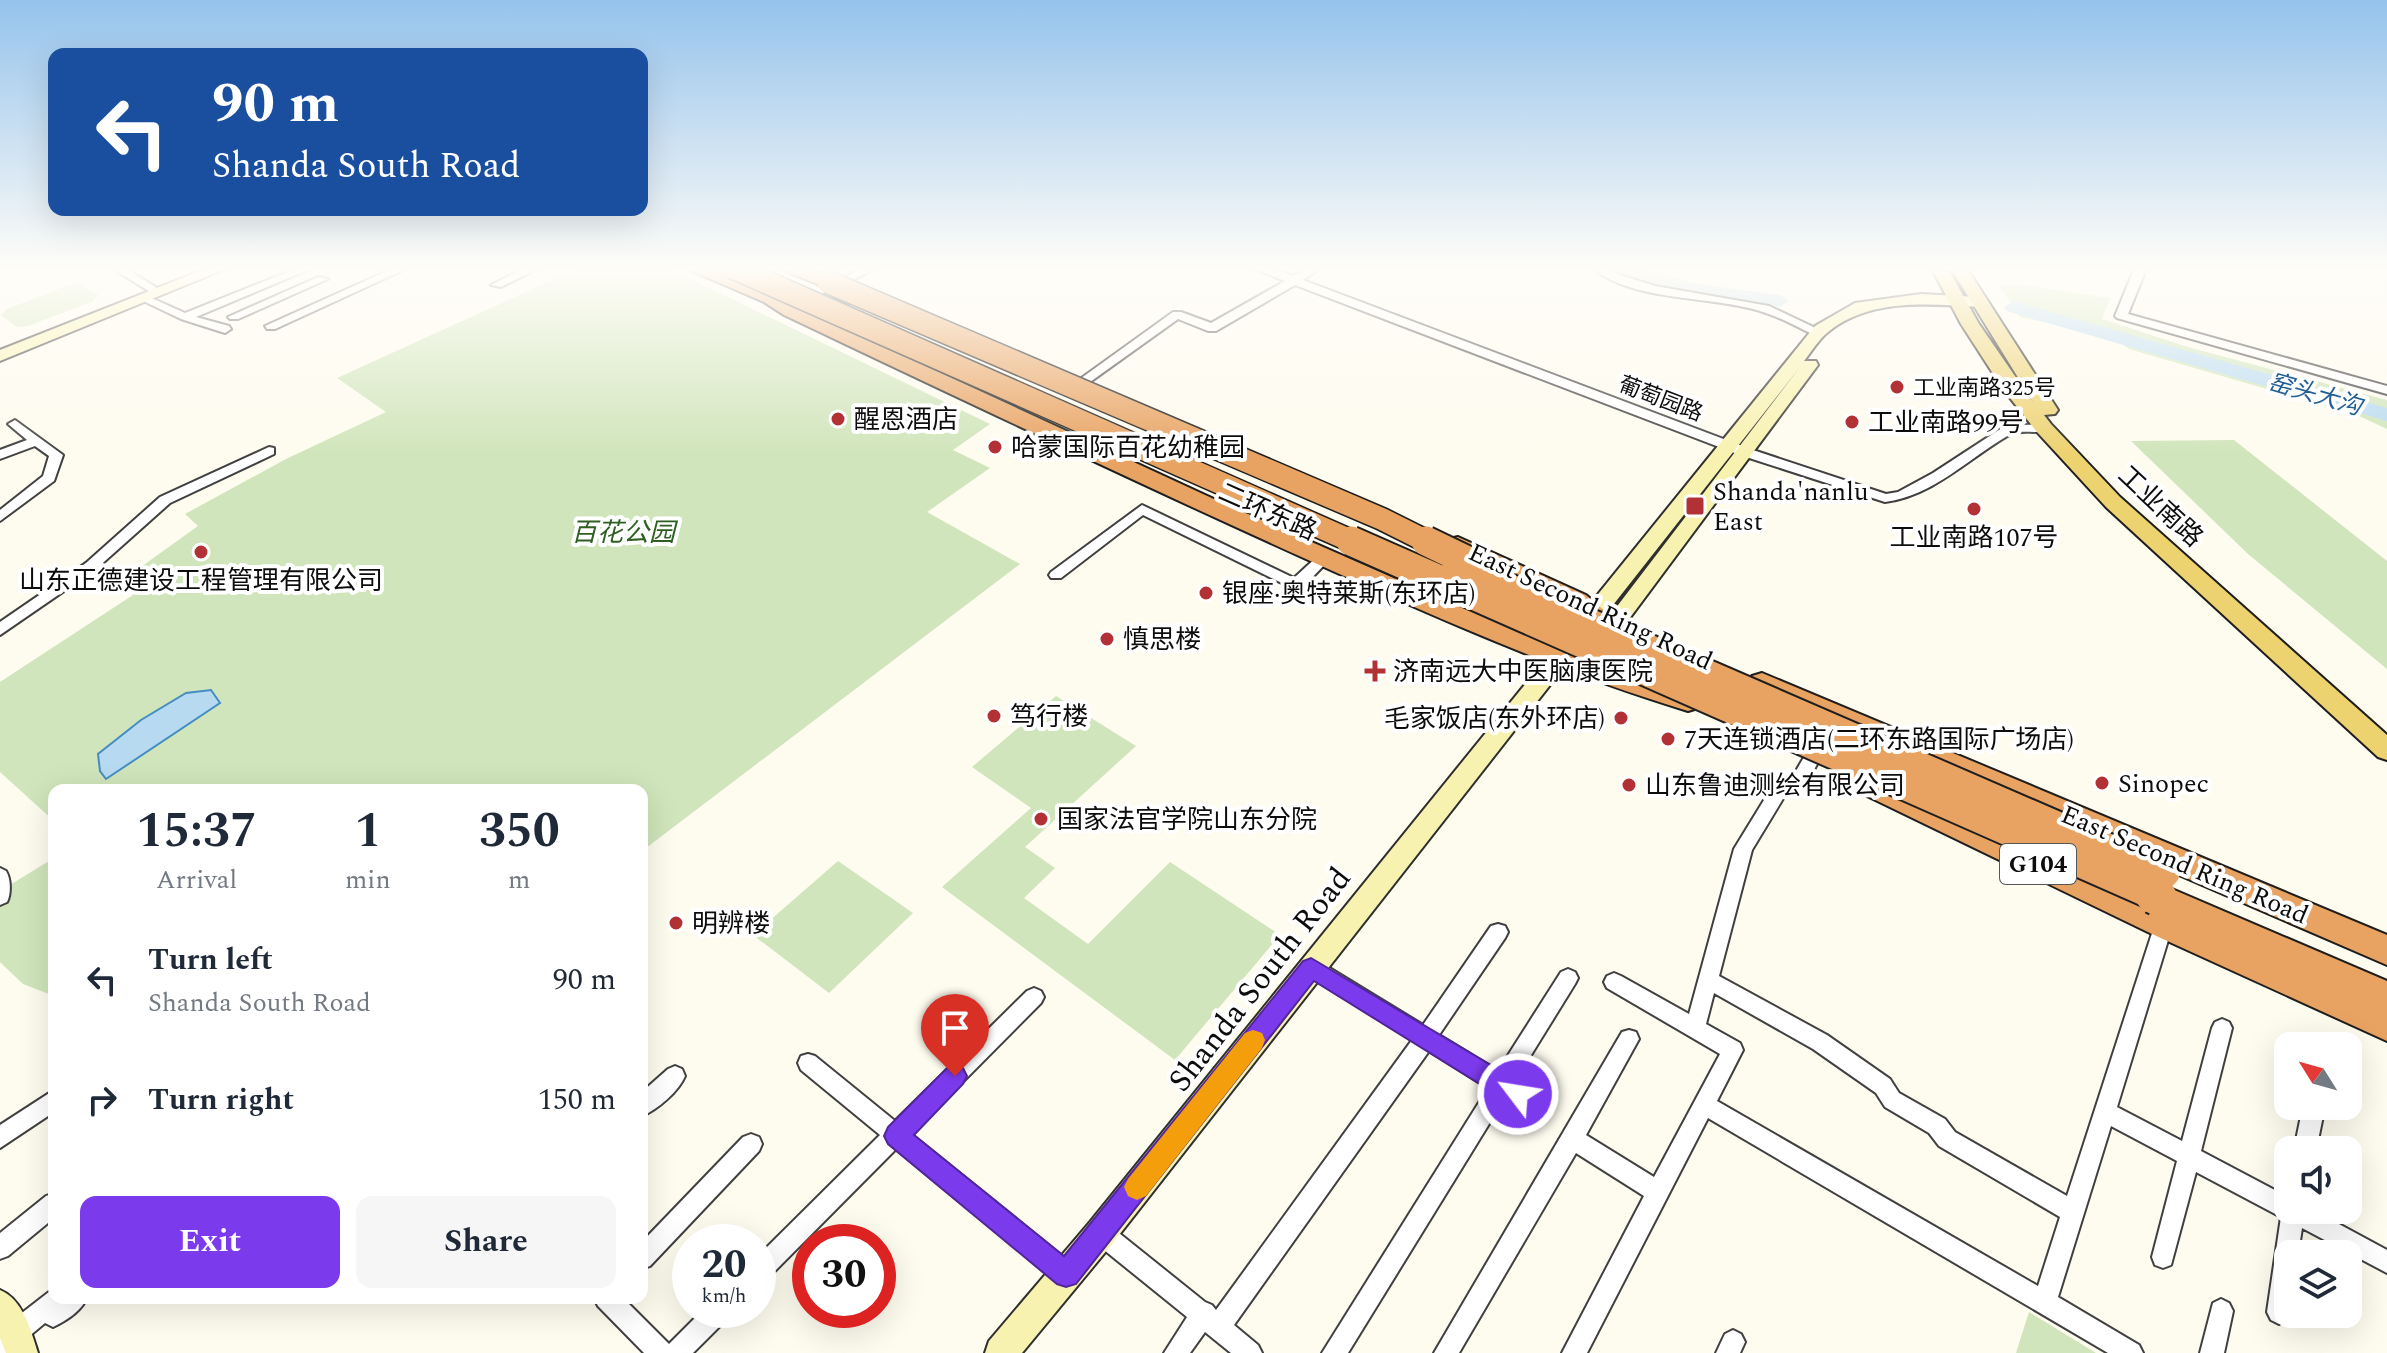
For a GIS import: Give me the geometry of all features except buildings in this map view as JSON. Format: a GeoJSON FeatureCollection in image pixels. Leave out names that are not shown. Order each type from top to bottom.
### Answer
{"type":"FeatureCollection","features":[{"type":"Feature","properties":{"kind":"highway"},"geometry":{"type":"LineString","coordinates":[[832,330],[1325,557],[1408,583]]}},
{"type":"Feature","properties":{"kind":"highway"},"geometry":{"type":"LineString","coordinates":[[850,330],[1364,561],[1580,631]]}},
{"type":"Feature","properties":{"kind":"highway","name":"二环东路"},"geometry":{"type":"LineString","coordinates":[[859,330],[1451,603]]}},
{"type":"Feature","properties":{"kind":"highway"},"geometry":{"type":"LineString","coordinates":[[879,330],[1580,631],[2387,970]]}},
{"type":"Feature","properties":{"kind":"highway"},"geometry":{"type":"LineString","coordinates":[[906,330],[2387,997]]}},
{"type":"Feature","properties":{"kind":"highway","name":"二环东路"},"geometry":{"type":"LineString","coordinates":[[926,330],[1492,577],[1580,631]]}},
{"type":"Feature","properties":{"kind":"highway"},"geometry":{"type":"LineString","coordinates":[[949,330],[1418,535],[1580,631]]}},
{"type":"Feature","properties":{"kind":"highway","name":"East Second Ring Road"},"geometry":{"type":"LineString","coordinates":[[952,330],[1488,557],[1580,631],[1689,701],[2387,1025]]}},
{"type":"Feature","properties":{"kind":"highway","name":"二环东路"},"geometry":{"type":"LineString","coordinates":[[1312,483],[1336,509]]}},
{"type":"Feature","properties":{"kind":"highway","name":"二环东路"},"geometry":{"type":"LineString","coordinates":[[1431,551],[1488,557]]}},
{"type":"Feature","properties":{"kind":"highway","name":"East Second Ring Road"},"geometry":{"type":"LineString","coordinates":[[1451,603],[1580,631],[2387,950]]}},
{"type":"Feature","properties":{"kind":"main road"},"geometry":{"type":"LineString","coordinates":[[0,355],[62,330]]}},
{"type":"Feature","properties":{"kind":"main road","name":"Shanda South Road"},"geometry":{"type":"LineString","coordinates":[[1001,1353],[1101,1233],[1821,330]]}},
{"type":"Feature","properties":{"kind":"main road","name":"Shanda South Road"},"geometry":{"type":"LineString","coordinates":[[1580,631],[1833,336],[1845,330]]}},
{"type":"Feature","properties":{"kind":"main road","name":"工业南路"},"geometry":{"type":"LineString","coordinates":[[1983,330],[2010,385],[2044,428],[2113,502],[2387,750]]}},
{"type":"Feature","properties":{"kind":"main road","name":"工业南路"},"geometry":{"type":"LineString","coordinates":[[1989,330],[2043,404],[2131,503],[2387,729]]}},
{"type":"Feature","properties":{"kind":"main road"},"geometry":{"type":"LineString","coordinates":[[0,1306],[13,1344]]}},
{"type":"Feature","properties":{"kind":"street"},"geometry":{"type":"LineString","coordinates":[[1079,384],[1154,330]]}},
{"type":"Feature","properties":{"kind":"street","name":"葡萄园路"},"geometry":{"type":"LineString","coordinates":[[1427,330],[1728,445],[1885,498],[1901,496],[1938,476],[2010,429],[2044,428]]}},
{"type":"Feature","properties":{"kind":"street"},"geometry":{"type":"LineString","coordinates":[[1814,330],[1818,332]]}},
{"type":"Feature","properties":{"kind":"street"},"geometry":{"type":"LineString","coordinates":[[2172,330],[2387,390]]}},
{"type":"Feature","properties":{"kind":"street"},"geometry":{"type":"LineString","coordinates":[[0,517],[49,478],[56,455],[15,424]]}},
{"type":"Feature","properties":{"kind":"street"},"geometry":{"type":"LineString","coordinates":[[0,455],[36,441]]}},
{"type":"Feature","properties":{"kind":"street"},"geometry":{"type":"LineString","coordinates":[[0,630],[91,566],[165,500],[269,451]]}},
{"type":"Feature","properties":{"kind":"street"},"geometry":{"type":"LineString","coordinates":[[1056,575],[1142,509],[1296,585],[1325,557]]}},
{"type":"Feature","properties":{"kind":"street"},"geometry":{"type":"LineString","coordinates":[[1695,1028],[1743,849],[1778,792],[1799,781],[1813,757]]}},
{"type":"Feature","properties":{"kind":"street"},"geometry":{"type":"LineString","coordinates":[[0,876],[0,897]]}},
{"type":"Feature","properties":{"kind":"street"},"geometry":{"type":"LineString","coordinates":[[2045,1301],[2164,924]]}},
{"type":"Feature","properties":{"kind":"street"},"geometry":{"type":"LineString","coordinates":[[1176,1353],[1212,1320],[1426,1038],[1498,932]]}},
{"type":"Feature","properties":{"kind":"street"},"geometry":{"type":"LineString","coordinates":[[1311,967],[1533,1104]]}},
{"type":"Feature","properties":{"kind":"street"},"geometry":{"type":"LineString","coordinates":[[1334,1353],[1568,978]]}},
{"type":"Feature","properties":{"kind":"street"},"geometry":{"type":"LineString","coordinates":[[1708,980],[1820,1042],[1883,1086],[1892,1100],[1937,1126],[1947,1139],[2073,1212]]}},
{"type":"Feature","properties":{"kind":"street"},"geometry":{"type":"LineString","coordinates":[[1574,1353],[1733,1050],[1614,982]]}},
{"type":"Feature","properties":{"kind":"street"},"geometry":{"type":"LineString","coordinates":[[776,1254],[1034,997]]}},
{"type":"Feature","properties":{"kind":"street"},"geometry":{"type":"LineString","coordinates":[[2163,1257],[2222,1028]]}},
{"type":"Feature","properties":{"kind":"street"},"geometry":{"type":"LineString","coordinates":[[1446,1353],[1629,1039]]}},
{"type":"Feature","properties":{"kind":"street"},"geometry":{"type":"LineString","coordinates":[[808,1063],[1066,1274]]}},
{"type":"Feature","properties":{"kind":"street"},"geometry":{"type":"LineString","coordinates":[[648,1101],[675,1076]]}},
{"type":"Feature","properties":{"kind":"street"},"geometry":{"type":"LineString","coordinates":[[0,1138],[48,1104]]}},
{"type":"Feature","properties":{"kind":"street"},"geometry":{"type":"LineString","coordinates":[[1705,1105],[2131,1353]]}},
{"type":"Feature","properties":{"kind":"street"},"geometry":{"type":"LineString","coordinates":[[2104,1111],[2274,1201]]}},
{"type":"Feature","properties":{"kind":"street"},"geometry":{"type":"LineString","coordinates":[[1572,1139],[1658,1192]]}},
{"type":"Feature","properties":{"kind":"street"},"geometry":{"type":"LineString","coordinates":[[648,1252],[751,1144]]}},
{"type":"Feature","properties":{"kind":"street"},"geometry":{"type":"LineString","coordinates":[[0,1248],[48,1209]]}},
{"type":"Feature","properties":{"kind":"street"},"geometry":{"type":"LineString","coordinates":[[2317,1224],[2387,1262]]}},
{"type":"Feature","properties":{"kind":"street"},"geometry":{"type":"LineString","coordinates":[[1101,1233],[1250,1353]]}},
{"type":"Feature","properties":{"kind":"street"},"geometry":{"type":"LineString","coordinates":[[13,1344],[52,1304]]}},
{"type":"Feature","properties":{"kind":"street"},"geometry":{"type":"LineString","coordinates":[[13,1344],[67,1304]]}},
{"type":"Feature","properties":{"kind":"street"},"geometry":{"type":"LineString","coordinates":[[612,1304],[664,1353],[697,1328]]}},
{"type":"Feature","properties":{"kind":"street"},"geometry":{"type":"LineString","coordinates":[[2212,1353],[2221,1311]]}},
{"type":"Feature","properties":{"kind":"green space","name":"百花公园"},"geometry":{"type":"Polygon","coordinates":[[[442,330],[796,330],[990,424],[953,450],[990,468],[927,512],[1020,564],[648,846],[648,784],[48,784],[48,816],[0,772],[0,682],[133,595],[127,577],[198,526],[185,514],[286,459],[386,412],[337,378],[442,330]]]}},
{"type":"Feature","properties":{"kind":"green space"},"geometry":{"type":"Polygon","coordinates":[[[2082,330],[2136,330],[2387,400],[2387,429],[2359,416],[2129,349],[2110,336],[2082,330]]]}},
{"type":"Feature","properties":{"kind":"green space"},"geometry":{"type":"Polygon","coordinates":[[[2234,440],[2387,561],[2387,669],[2248,554],[2131,441],[2234,440]]]}},
{"type":"Feature","properties":{"kind":"green space"},"geometry":{"type":"Polygon","coordinates":[[[1056,696],[1136,746],[1025,847],[1055,868],[1024,898],[1088,944],[1170,862],[1280,935],[1175,1060],[942,887],[1031,808],[972,767],[1056,696]]]}},
{"type":"Feature","properties":{"kind":"green space"},"geometry":{"type":"Polygon","coordinates":[[[838,861],[913,913],[829,993],[753,935],[838,861]]]}},
{"type":"Feature","properties":{"kind":"green space"},"geometry":{"type":"Polygon","coordinates":[[[48,862],[48,994],[23,984],[0,962],[0,891],[48,862]]]}},
{"type":"Feature","properties":{"kind":"green space"},"geometry":{"type":"Polygon","coordinates":[[[2029,1312],[2096,1353],[2016,1353],[2029,1312]]]}},
{"type":"Feature","properties":{"kind":"water"},"geometry":{"type":"Polygon","coordinates":[[[211,690],[220,703],[106,779],[100,771],[98,754],[141,720],[186,693],[211,690]]]}},
{"type":"Feature","properties":{"kind":"waterway","name":"窑头大沟"},"geometry":{"type":"LineString","coordinates":[[2093,330],[2387,415]]}},
{"type":"Feature","properties":{"kind":"slow traffic"},"geometry":{"type":"LineString","coordinates":[[1137,1187],[1253,1040]]}},
{"type":"Feature","properties":{"kind":"place","name":"工业南路325号"},"geometry":{"type":"Point","coordinates":[1897,387]}},
{"type":"Feature","properties":{"kind":"place","name":"醒恩酒店"},"geometry":{"type":"Point","coordinates":[838,419]}},
{"type":"Feature","properties":{"kind":"place","name":"工业南路99号"},"geometry":{"type":"Point","coordinates":[1852,422]}},
{"type":"Feature","properties":{"kind":"place","name":"哈蒙国际百花幼稚园"},"geometry":{"type":"Point","coordinates":[995,447]}},
{"type":"Feature","properties":{"kind":"place","name":"Shanda'nanlu East"},"geometry":{"type":"Point","coordinates":[1695,506]}},
{"type":"Feature","properties":{"kind":"place","name":"工业南路107号"},"geometry":{"type":"Point","coordinates":[1974,509]}},
{"type":"Feature","properties":{"kind":"place","name":"山东正德建设工程管理有限公司"},"geometry":{"type":"Point","coordinates":[201,552]}},
{"type":"Feature","properties":{"kind":"place","name":"银座·奥特莱斯(东环店)"},"geometry":{"type":"Point","coordinates":[1206,593]}},
{"type":"Feature","properties":{"kind":"place","name":"慎思楼"},"geometry":{"type":"Point","coordinates":[1107,639]}},
{"type":"Feature","properties":{"kind":"place","name":"济南远大中医脑康医院"},"geometry":{"type":"Point","coordinates":[1375,671]}},
{"type":"Feature","properties":{"kind":"place","name":"笃行楼"},"geometry":{"type":"Point","coordinates":[994,716]}},
{"type":"Feature","properties":{"kind":"place","name":"毛家饭店(东外环店)"},"geometry":{"type":"Point","coordinates":[1621,718]}},
{"type":"Feature","properties":{"kind":"place","name":"7天连锁酒店(二环东路国际广场店)"},"geometry":{"type":"Point","coordinates":[1668,739]}},
{"type":"Feature","properties":{"kind":"place","name":"Sinopec"},"geometry":{"type":"Point","coordinates":[2102,783]}},
{"type":"Feature","properties":{"kind":"place","name":"山东鲁迪测绘有限公司"},"geometry":{"type":"Point","coordinates":[1629,785]}},
{"type":"Feature","properties":{"kind":"place","name":"国家法官学院山东分院"},"geometry":{"type":"Point","coordinates":[1041,819]}},
{"type":"Feature","properties":{"kind":"place","name":"明辨楼"},"geometry":{"type":"Point","coordinates":[676,923]}},
{"type":"Feature","properties":{"kind":"route"},"geometry":{"type":"LineString","coordinates":[[955,1076],[896,1136],[1066,1274],[1311,967],[1518,1094]]}}]}
